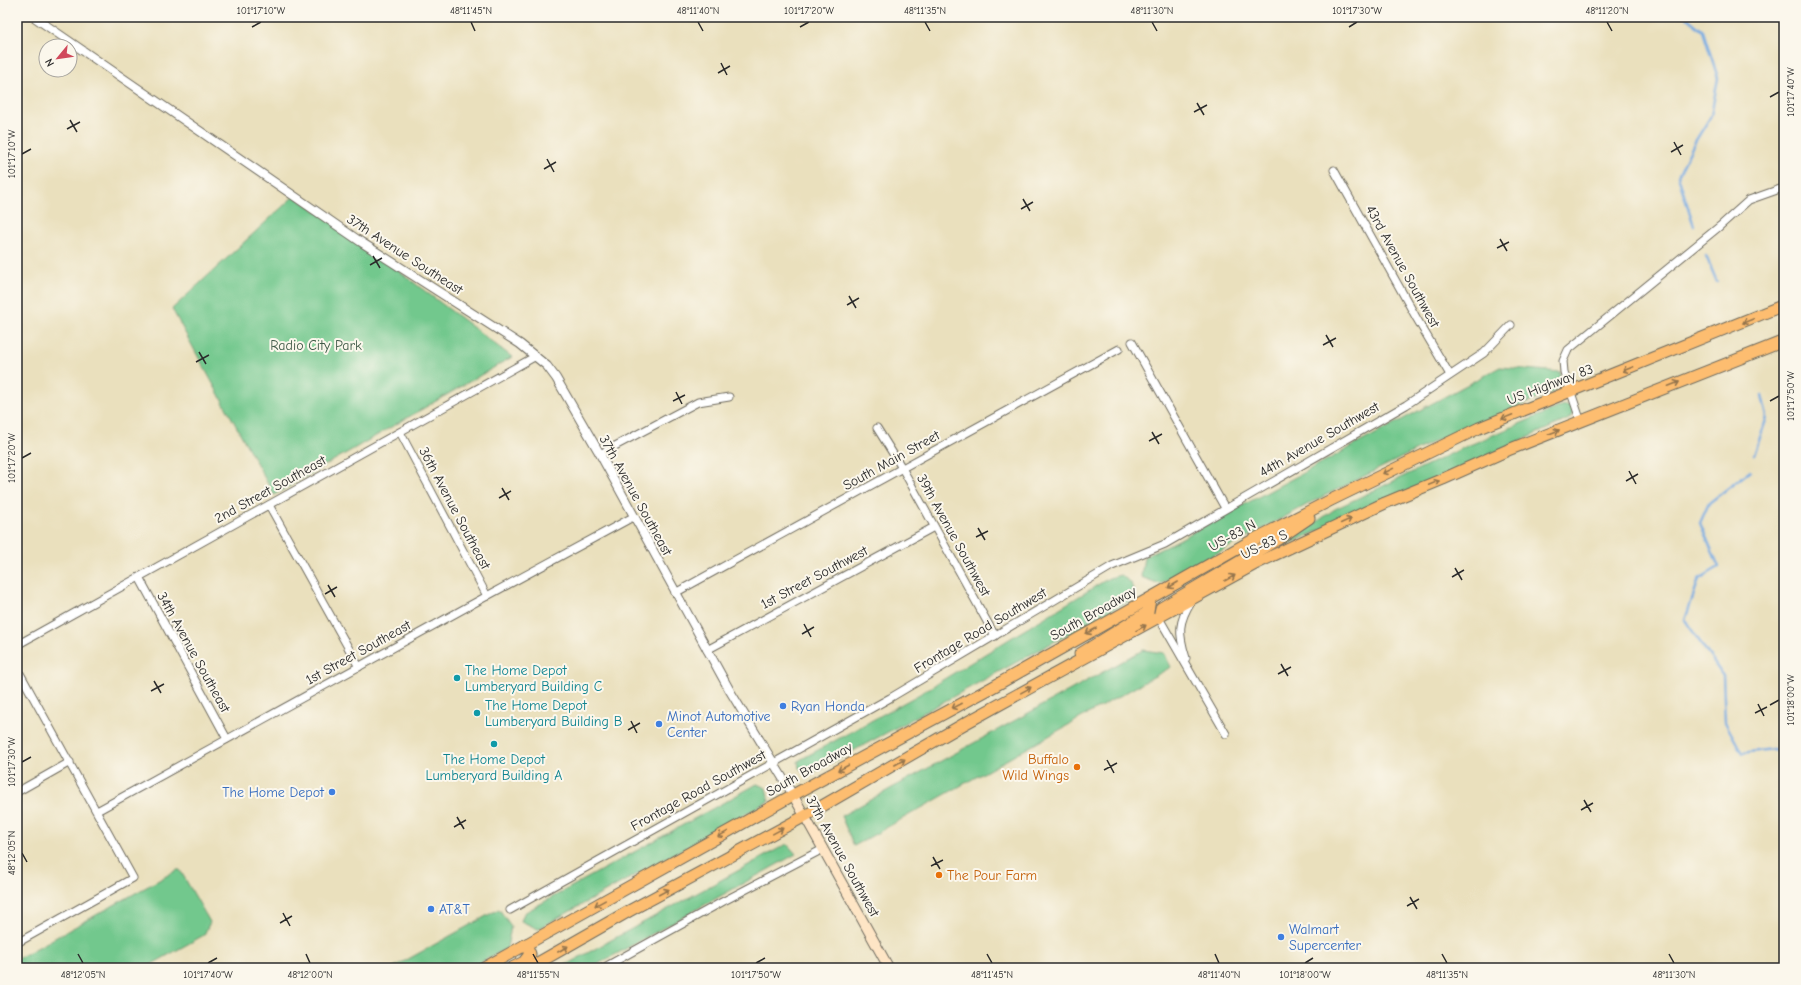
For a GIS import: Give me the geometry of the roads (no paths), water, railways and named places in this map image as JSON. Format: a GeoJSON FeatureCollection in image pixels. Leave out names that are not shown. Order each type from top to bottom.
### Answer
{"type":"FeatureCollection","features":[{"type":"Feature","properties":{"kind":"highway","name":"US Highway 83"},"geometry":{"type":"LineString","coordinates":[[1331,500],[1479,428],[1784,306]]}},
{"type":"Feature","properties":{"kind":"highway"},"geometry":{"type":"LineString","coordinates":[[1581,422],[1657,390],[1784,341]]}},
{"type":"Feature","properties":{"kind":"highway","name":"US-83 S"},"geometry":{"type":"LineString","coordinates":[[1159,618],[1257,563],[1385,503],[1508,450],[1581,422]]}},
{"type":"Feature","properties":{"kind":"highway"},"geometry":{"type":"LineString","coordinates":[[529,968],[629,911],[805,816],[1052,676],[1159,618],[1161,608],[1278,539],[1310,517],[1331,500]]}},
{"type":"Feature","properties":{"kind":"highway","name":"US-83 N"},"geometry":{"type":"LineString","coordinates":[[1150,598],[1253,540],[1331,500]]}},
{"type":"Feature","properties":{"kind":"highway"},"geometry":{"type":"LineString","coordinates":[[1052,676],[1095,644],[1148,612],[1150,598]]}},
{"type":"Feature","properties":{"kind":"highway","name":"South Broadway"},"geometry":{"type":"LineString","coordinates":[[484,968],[1150,598]]}},
{"type":"Feature","properties":{"kind":"highway"},"geometry":{"type":"LineString","coordinates":[[512,968],[524,962],[530,954],[526,944]]}},
{"type":"Feature","properties":{"kind":"main road","name":"37th Avenue Southwest"},"geometry":{"type":"LineString","coordinates":[[793,795],[844,884],[889,968]]}},
{"type":"Feature","properties":{"kind":"street","name":"37th Avenue Southeast"},"geometry":{"type":"LineString","coordinates":[[34,17],[361,242],[520,344],[536,356],[547,366],[556,378],[600,454],[675,593]]}},
{"type":"Feature","properties":{"kind":"street","name":"43rd Avenue Southwest"},"geometry":{"type":"LineString","coordinates":[[1334,170],[1450,375]]}},
{"type":"Feature","properties":{"kind":"street"},"geometry":{"type":"LineString","coordinates":[[1581,422],[1564,372],[1563,361],[1568,350],[1720,226],[1749,200],[1758,195],[1784,189]]}},
{"type":"Feature","properties":{"kind":"street","name":"44th Avenue Southwest"},"geometry":{"type":"LineString","coordinates":[[1128,560],[1165,544],[1225,508],[1406,405],[1484,353],[1511,325]]}},
{"type":"Feature","properties":{"kind":"street"},"geometry":{"type":"LineString","coordinates":[[1132,342],[1225,508]]}},
{"type":"Feature","properties":{"kind":"street","name":"South Main Street"},"geometry":{"type":"LineString","coordinates":[[675,593],[1119,349]]}},
{"type":"Feature","properties":{"kind":"street","name":"2nd Street Southeast"},"geometry":{"type":"LineString","coordinates":[[17,645],[536,356]]}},
{"type":"Feature","properties":{"kind":"street"},"geometry":{"type":"LineString","coordinates":[[600,454],[698,402],[729,397]]}},
{"type":"Feature","properties":{"kind":"street","name":"39th Avenue Southwest"},"geometry":{"type":"LineString","coordinates":[[877,428],[902,468],[995,636]]}},
{"type":"Feature","properties":{"kind":"street","name":"36th Avenue Southeast"},"geometry":{"type":"LineString","coordinates":[[400,432],[487,596]]}},
{"type":"Feature","properties":{"kind":"street"},"geometry":{"type":"LineString","coordinates":[[269,505],[359,667]]}},
{"type":"Feature","properties":{"kind":"street","name":"1st Street Southeast"},"geometry":{"type":"LineString","coordinates":[[97,811],[633,517]]}},
{"type":"Feature","properties":{"kind":"street","name":"1st Street Southwest"},"geometry":{"type":"LineString","coordinates":[[707,650],[934,527]]}},
{"type":"Feature","properties":{"kind":"street","name":"Frontage Road Southwest"},"geometry":{"type":"LineString","coordinates":[[510,910],[890,698],[1112,566],[1128,560]]}},
{"type":"Feature","properties":{"kind":"street","name":"34th Avenue Southeast"},"geometry":{"type":"LineString","coordinates":[[139,577],[227,739]]}},
{"type":"Feature","properties":{"kind":"street","name":"37th Avenue Southwest"},"geometry":{"type":"LineString","coordinates":[[675,593],[793,795]]}},
{"type":"Feature","properties":{"kind":"street"},"geometry":{"type":"LineString","coordinates":[[1190,672],[1179,632],[1180,623],[1193,598]]}},
{"type":"Feature","properties":{"kind":"street"},"geometry":{"type":"LineString","coordinates":[[1159,618],[1226,734]]}},
{"type":"Feature","properties":{"kind":"street"},"geometry":{"type":"LineString","coordinates":[[17,668],[133,878],[17,943]]}},
{"type":"Feature","properties":{"kind":"street"},"geometry":{"type":"LineString","coordinates":[[17,792],[70,762]]}},
{"type":"Feature","properties":{"kind":"street"},"geometry":{"type":"LineString","coordinates":[[603,968],[722,902],[823,849]]}},
{"type":"Feature","properties":{"kind":"waterway"},"geometry":{"type":"LineString","coordinates":[[1686,17],[1703,31],[1718,78],[1711,116],[1693,145],[1678,176],[1694,226]]}},
{"type":"Feature","properties":{"kind":"waterway"},"geometry":{"type":"LineString","coordinates":[[1706,256],[1717,282]]}},
{"type":"Feature","properties":{"kind":"waterway"},"geometry":{"type":"LineString","coordinates":[[1754,455],[1767,417],[1762,395]]}},
{"type":"Feature","properties":{"kind":"waterway"},"geometry":{"type":"LineString","coordinates":[[1750,471],[1709,503],[1700,523],[1719,567],[1699,579],[1685,620],[1723,676],[1725,722],[1742,753],[1773,749],[1784,751]]}},
{"type":"Feature","properties":{"kind":"place","name":"The Home Depot Lumberyard Building C"},"geometry":{"type":"Point","coordinates":[457,678]}},
{"type":"Feature","properties":{"kind":"place","name":"Ryan Honda"},"geometry":{"type":"Point","coordinates":[783,706]}},
{"type":"Feature","properties":{"kind":"place","name":"The Home Depot Lumberyard Building B"},"geometry":{"type":"Point","coordinates":[477,713]}},
{"type":"Feature","properties":{"kind":"place","name":"Minot Automotive Center"},"geometry":{"type":"Point","coordinates":[659,724]}},
{"type":"Feature","properties":{"kind":"place","name":"The Home Depot Lumberyard Building A"},"geometry":{"type":"Point","coordinates":[494,744]}},
{"type":"Feature","properties":{"kind":"place","name":"Buffalo Wild Wings"},"geometry":{"type":"Point","coordinates":[1077,767]}},
{"type":"Feature","properties":{"kind":"place","name":"The Home Depot"},"geometry":{"type":"Point","coordinates":[332,792]}},
{"type":"Feature","properties":{"kind":"place","name":"The Pour Farm"},"geometry":{"type":"Point","coordinates":[939,875]}},
{"type":"Feature","properties":{"kind":"place","name":"AT&T"},"geometry":{"type":"Point","coordinates":[431,909]}},
{"type":"Feature","properties":{"kind":"place","name":"Walmart Supercenter"},"geometry":{"type":"Point","coordinates":[1281,937]}},
{"type":"Feature","properties":{"kind":"park label","name":"Radio City Park"},"geometry":{"type":"Point","coordinates":[316,345]}}]}
